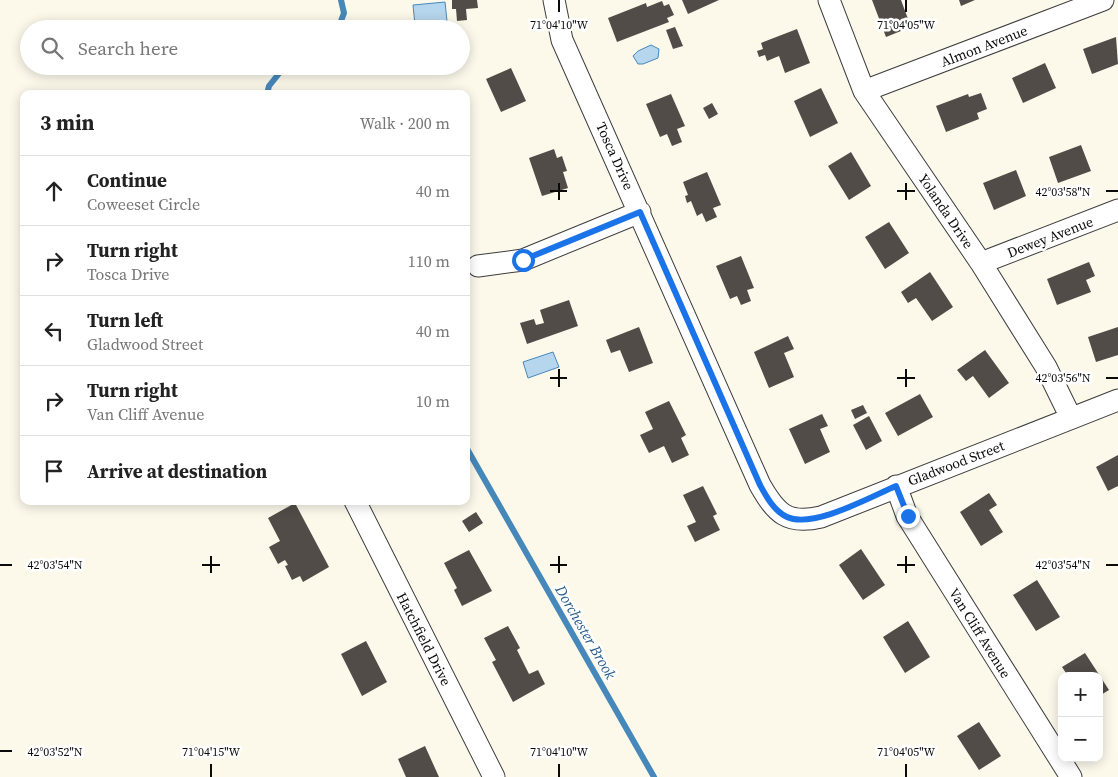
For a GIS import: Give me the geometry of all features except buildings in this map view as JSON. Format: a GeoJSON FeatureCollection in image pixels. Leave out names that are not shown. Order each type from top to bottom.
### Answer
{"type":"FeatureCollection","features":[{"type":"Feature","properties":{"kind":"street","name":"Tosca Drive"},"geometry":{"type":"LineString","coordinates":[[554,0],[562,40],[760,485],[778,512],[793,519]]}},
{"type":"Feature","properties":{"kind":"street","name":"Yolanda Drive"},"geometry":{"type":"LineString","coordinates":[[829,0],[864,91],[981,263],[1046,367],[1071,418]]}},
{"type":"Feature","properties":{"kind":"street","name":"Almon Avenue"},"geometry":{"type":"LineString","coordinates":[[864,91],[1104,0]]}},
{"type":"Feature","properties":{"kind":"street","name":"Dewey Avenue"},"geometry":{"type":"LineString","coordinates":[[981,263],[1118,210]]}},
{"type":"Feature","properties":{"kind":"street"},"geometry":{"type":"LineString","coordinates":[[478,266],[523,260],[640,212]]}},
{"type":"Feature","properties":{"kind":"street","name":"Gladwood Street"},"geometry":{"type":"LineString","coordinates":[[793,519],[821,517],[1118,400]]}},
{"type":"Feature","properties":{"kind":"street","name":"Van Cliff Avenue"},"geometry":{"type":"LineString","coordinates":[[896,486],[908,516],[1070,777]]}},
{"type":"Feature","properties":{"kind":"street","name":"Hatchfield Drive"},"geometry":{"type":"LineString","coordinates":[[357,505],[494,777]]}},
{"type":"Feature","properties":{"kind":"water"},"geometry":{"type":"Polygon","coordinates":[[[445,2],[447,20],[414,20],[413,5],[445,2]]]}},
{"type":"Feature","properties":{"kind":"water"},"geometry":{"type":"Polygon","coordinates":[[[651,45],[659,49],[658,58],[638,64],[633,56],[638,51],[651,45]]]}},
{"type":"Feature","properties":{"kind":"water"},"geometry":{"type":"Polygon","coordinates":[[[553,352],[559,367],[528,378],[523,362],[553,352]]]}},
{"type":"Feature","properties":{"kind":"waterway","name":"Dorchester Brook"},"geometry":{"type":"LineString","coordinates":[[341,0],[344,13],[341,20]]}},
{"type":"Feature","properties":{"kind":"waterway","name":"Dorchester Brook"},"geometry":{"type":"LineString","coordinates":[[268,90],[278,75]]}},
{"type":"Feature","properties":{"kind":"waterway","name":"Dorchester Brook"},"geometry":{"type":"LineString","coordinates":[[470,454],[654,777]]}},
{"type":"Feature","properties":{"kind":"route"},"geometry":{"type":"LineString","coordinates":[[523,260],[640,212],[760,485],[778,512],[785,517],[793,519],[812,519],[896,486],[908,516]]}}]}
